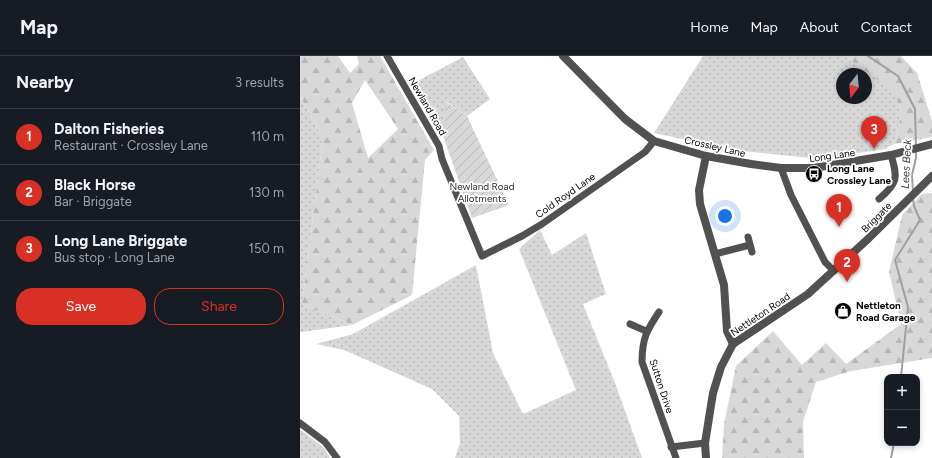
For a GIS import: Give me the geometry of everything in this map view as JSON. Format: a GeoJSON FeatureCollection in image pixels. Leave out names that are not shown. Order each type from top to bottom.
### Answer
{"type":"FeatureCollection","features":[{"type":"Feature","properties":{"kind":"street","name":"Newland Road"},"geometry":{"type":"LineString","coordinates":[[387,56],[439,146],[442,159],[482,256]]}},
{"type":"Feature","properties":{"kind":"street","name":"Crossley Lane"},"geometry":{"type":"LineString","coordinates":[[564,56],[625,119],[654,142],[706,156],[781,168]]}},
{"type":"Feature","properties":{"kind":"street","name":"Cold Royd Lane"},"geometry":{"type":"LineString","coordinates":[[482,256],[542,224],[645,152],[654,142]]}},
{"type":"Feature","properties":{"kind":"street","name":"Long Lane"},"geometry":{"type":"LineString","coordinates":[[781,168],[814,168],[891,155],[930,145]]}},
{"type":"Feature","properties":{"kind":"street"},"geometry":{"type":"LineString","coordinates":[[879,199],[895,182],[896,170],[891,155]]}},
{"type":"Feature","properties":{"kind":"street"},"geometry":{"type":"LineString","coordinates":[[706,156],[699,190],[700,204],[724,285],[727,331],[733,344]]}},
{"type":"Feature","properties":{"kind":"street"},"geometry":{"type":"LineString","coordinates":[[781,168],[791,195],[825,262],[834,271]]}},
{"type":"Feature","properties":{"kind":"street","name":"Briggate"},"geometry":{"type":"LineString","coordinates":[[834,271],[932,176]]}},
{"type":"Feature","properties":{"kind":"street"},"geometry":{"type":"LineString","coordinates":[[715,254],[751,248],[748,237]]}},
{"type":"Feature","properties":{"kind":"street","name":"Nettleton Road"},"geometry":{"type":"LineString","coordinates":[[706,458],[705,443],[715,387],[721,368],[733,344],[808,294],[834,271]]}},
{"type":"Feature","properties":{"kind":"street","name":"Sutton Drive"},"geometry":{"type":"LineString","coordinates":[[660,312],[646,331],[642,348],[642,362],[676,458]]}},
{"type":"Feature","properties":{"kind":"street"},"geometry":{"type":"LineString","coordinates":[[630,324],[646,331]]}},
{"type":"Feature","properties":{"kind":"street"},"geometry":{"type":"LineString","coordinates":[[300,422],[325,442],[337,458]]}},
{"type":"Feature","properties":{"kind":"street"},"geometry":{"type":"LineString","coordinates":[[672,447],[705,443]]}},
{"type":"Feature","properties":{"kind":"green space"},"geometry":{"type":"Polygon","coordinates":[[[300,56],[338,56],[350,73],[359,64],[357,56],[380,56],[434,150],[425,160],[412,295],[352,325],[302,304],[323,138],[300,96],[300,56]],[[365,80],[352,103],[368,158],[398,129],[365,80]]]}},
{"type":"Feature","properties":{"kind":"green space"},"geometry":{"type":"Polygon","coordinates":[[[703,56],[845,56],[862,68],[836,68],[836,104],[872,104],[872,75],[892,89],[902,112],[894,144],[885,149],[820,159],[733,150],[654,133],[703,56]]]}},
{"type":"Feature","properties":{"kind":"green space"},"geometry":{"type":"Polygon","coordinates":[[[845,56],[901,56],[917,73],[932,121],[932,137],[894,144],[902,112],[892,90],[872,76],[872,68],[862,68],[845,56]]]}},
{"type":"Feature","properties":{"kind":"green space"},"geometry":{"type":"Polygon","coordinates":[[[463,57],[490,99],[467,116],[447,102],[443,136],[410,85],[463,57]]]}},
{"type":"Feature","properties":{"kind":"green space"},"geometry":{"type":"Polygon","coordinates":[[[300,96],[323,138],[302,304],[352,325],[302,332],[300,332],[300,96]]]}},
{"type":"Feature","properties":{"kind":"green space","name":"Newland Road Allotments"},"geometry":{"type":"Polygon","coordinates":[[[446,102],[467,116],[509,205],[472,218],[443,136],[446,102]]]}},
{"type":"Feature","properties":{"kind":"green space"},"geometry":{"type":"Polygon","coordinates":[[[932,193],[932,358],[851,371],[816,382],[803,422],[804,458],[722,458],[724,424],[736,366],[773,331],[802,365],[826,343],[846,364],[901,324],[889,272],[902,215],[922,194],[932,193]]]}},
{"type":"Feature","properties":{"kind":"green space"},"geometry":{"type":"Polygon","coordinates":[[[540,230],[552,255],[586,233],[606,294],[583,304],[615,383],[642,458],[455,458],[460,443],[459,416],[432,389],[344,350],[316,344],[353,334],[476,265],[493,353],[523,414],[576,390],[519,249],[540,230]]]}},
{"type":"Feature","properties":{"kind":"green space"},"geometry":{"type":"Polygon","coordinates":[[[300,429],[324,448],[330,458],[300,458],[300,429]]]}},
{"type":"Feature","properties":{"kind":"waterway","name":"Lees Beck"},"geometry":{"type":"LineString","coordinates":[[868,56],[898,76],[915,109],[916,147]]}},
{"type":"Feature","properties":{"kind":"waterway","name":"Lees Beck"},"geometry":{"type":"LineString","coordinates":[[913,192],[912,175],[916,151]]}},
{"type":"Feature","properties":{"kind":"waterway","name":"Lees Beck"},"geometry":{"type":"LineString","coordinates":[[901,374],[908,307],[895,260],[920,220],[914,206],[913,199]]}},
{"type":"Feature","properties":{"kind":"waterway","name":"Lees Beck"},"geometry":{"type":"LineString","coordinates":[[891,458],[893,446]]}},
{"type":"Feature","properties":{"kind":"place","name":"Long Lane Briggate"},"geometry":{"type":"Point","coordinates":[874,149]}},
{"type":"Feature","properties":{"kind":"place","name":"Long Lane Crossley Lane"},"geometry":{"type":"Point","coordinates":[814,174]}},
{"type":"Feature","properties":{"kind":"place","name":"Dalton Fisheries"},"geometry":{"type":"Point","coordinates":[839,227]}},
{"type":"Feature","properties":{"kind":"place","name":"Black Horse"},"geometry":{"type":"Point","coordinates":[847,282]}},
{"type":"Feature","properties":{"kind":"place","name":"Nettleton Road Garage"},"geometry":{"type":"Point","coordinates":[843,311]}}]}
